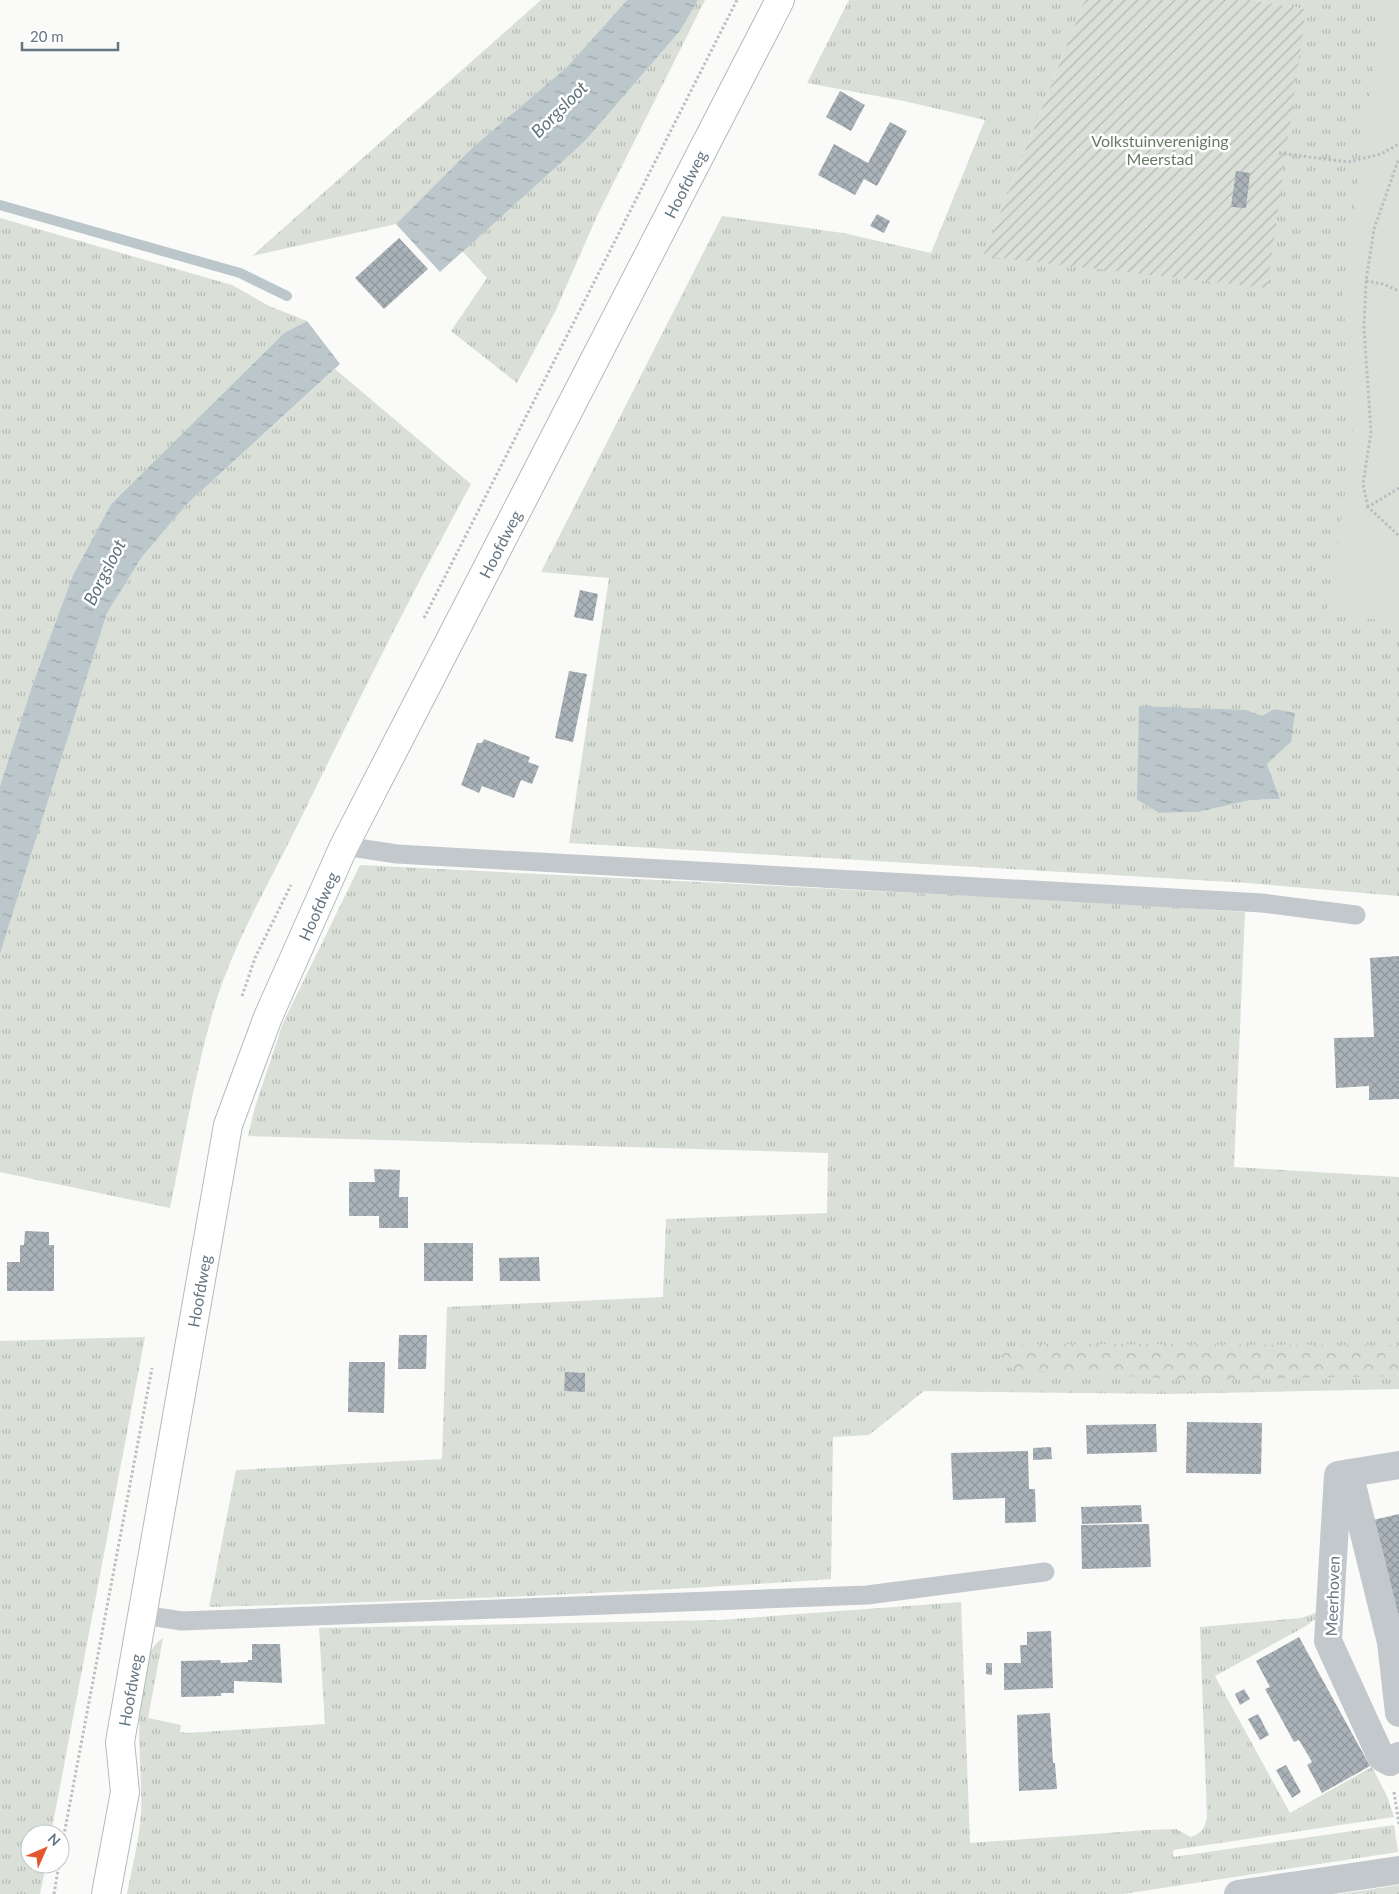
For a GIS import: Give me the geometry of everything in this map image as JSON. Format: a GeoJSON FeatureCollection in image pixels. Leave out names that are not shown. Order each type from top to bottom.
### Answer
{"type":"FeatureCollection","features":[{"type":"Feature","properties":{"kind":"main road","name":"Hoofdweg"},"geometry":{"type":"LineString","coordinates":[[106,1894],[125,1792],[120,1742],[228,1126],[268,1017],[344,846],[780,0]]}},
{"type":"Feature","properties":{"kind":"street"},"geometry":{"type":"LineString","coordinates":[[1399,1465],[1349,1473],[1391,1642],[1399,1713]]}},
{"type":"Feature","properties":{"kind":"street","name":"Meerhoven"},"geometry":{"type":"LineString","coordinates":[[1349,1473],[1338,1474],[1328,1641],[1380,1757],[1390,1762],[1399,1756]]}},
{"type":"Feature","properties":{"kind":"street"},"geometry":{"type":"LineString","coordinates":[[1238,1894],[1399,1870]]}},
{"type":"Feature","properties":{"kind":"lane"},"geometry":{"type":"LineString","coordinates":[[344,846],[397,854],[1262,903],[1356,915]]}},
{"type":"Feature","properties":{"kind":"lane"},"geometry":{"type":"LineString","coordinates":[[143,1615],[182,1621],[867,1595],[1045,1572]]}},
{"type":"Feature","properties":{"kind":"path"},"geometry":{"type":"LineString","coordinates":[[1279,153],[1348,162],[1380,154],[1399,144]]}},
{"type":"Feature","properties":{"kind":"path"},"geometry":{"type":"LineString","coordinates":[[1399,158],[1374,228],[1366,281],[1364,328],[1371,432],[1363,484],[1368,507],[1399,536]]}},
{"type":"Feature","properties":{"kind":"path"},"geometry":{"type":"LineString","coordinates":[[1366,281],[1383,284],[1399,291]]}},
{"type":"Feature","properties":{"kind":"path"},"geometry":{"type":"LineString","coordinates":[[1368,507],[1399,488]]}},
{"type":"Feature","properties":{"kind":"path"},"geometry":{"type":"LineString","coordinates":[[54,1894],[57,1874]]}},
{"type":"Feature","properties":{"kind":"green space"},"geometry":{"type":"Polygon","coordinates":[[[541,0],[627,0],[567,67],[473,147],[396,224],[252,256],[541,0]]]}},
{"type":"Feature","properties":{"kind":"green space"},"geometry":{"type":"Polygon","coordinates":[[[698,0],[705,0],[597,216],[555,312],[517,383],[451,331],[487,278],[462,251],[585,141],[680,31],[698,0]]]}},
{"type":"Feature","properties":{"kind":"green space"},"geometry":{"type":"Polygon","coordinates":[[[849,0],[1085,0],[983,256],[1306,9],[1248,0],[1399,0],[1399,896],[1248,883],[569,843],[609,578],[541,572],[722,216],[843,233],[931,253],[985,120],[904,101],[807,83],[849,0]],[[1247,710],[1137,800],[1159,813],[1198,812],[1251,800],[1280,799],[1267,764],[1291,742],[1262,716],[1247,710]]]}},
{"type":"Feature","properties":{"kind":"green space","name":"Volkstuinvereniging Meerstad"},"geometry":{"type":"Polygon","coordinates":[[[1085,0],[1248,0],[1306,9],[1267,288],[983,256],[1085,0]]]}},
{"type":"Feature","properties":{"kind":"green space"},"geometry":{"type":"Polygon","coordinates":[[[1383,0],[1399,0],[1399,621],[1327,616],[1353,438],[1343,295],[1383,0]]]}},
{"type":"Feature","properties":{"kind":"green space"},"geometry":{"type":"Polygon","coordinates":[[[0,218],[232,285],[269,306],[307,321],[284,333],[111,504],[73,575],[32,686],[0,786],[0,218]]]}},
{"type":"Feature","properties":{"kind":"green space"},"geometry":{"type":"Polygon","coordinates":[[[335,369],[471,484],[362,693],[226,972],[203,1048],[170,1208],[0,1172],[0,954],[107,613],[142,557],[186,505],[335,369]]]}},
{"type":"Feature","properties":{"kind":"green space"},"geometry":{"type":"Polygon","coordinates":[[[360,865],[1114,903],[1245,912],[1234,1167],[1399,1177],[1399,1389],[1168,1394],[924,1391],[869,1435],[833,1437],[831,1579],[676,1589],[209,1607],[236,1470],[442,1459],[447,1307],[663,1297],[666,1219],[827,1213],[828,1153],[248,1136],[255,1107],[283,1023],[360,865]]]}},
{"type":"Feature","properties":{"kind":"green space"},"geometry":{"type":"Polygon","coordinates":[[[145,1337],[53,1824],[20,1824],[20,1874],[44,1874],[40,1894],[0,1894],[0,1341],[145,1337]]]}},
{"type":"Feature","properties":{"kind":"green space"},"geometry":{"type":"Polygon","coordinates":[[[1026,1344],[1399,1345],[1399,1376],[1191,1380],[1012,1369],[1001,1358],[1006,1348],[1026,1344]]]}},
{"type":"Feature","properties":{"kind":"green space"},"geometry":{"type":"Polygon","coordinates":[[[961,1602],[970,1843],[1148,1830],[1176,1829],[1191,1837],[1198,1834],[1204,1827],[1207,1817],[1200,1627],[1301,1618],[1318,1612],[1315,1619],[1306,1626],[1215,1676],[1290,1813],[1372,1767],[1387,1796],[1394,1817],[1173,1850],[1173,1857],[1394,1825],[1398,1852],[1123,1894],[127,1894],[141,1815],[139,1720],[144,1669],[152,1650],[163,1638],[148,1718],[181,1725],[180,1732],[187,1733],[325,1724],[319,1628],[720,1620],[961,1602]]]}},
{"type":"Feature","properties":{"kind":"green space"},"geometry":{"type":"Polygon","coordinates":[[[1399,1885],[1399,1894],[1340,1894],[1399,1885]]]}},
{"type":"Feature","properties":{"kind":"water","name":"Borgsloot"},"geometry":{"type":"Polygon","coordinates":[[[627,0],[698,0],[680,31],[585,141],[440,272],[396,224],[473,147],[567,67],[627,0]]]}},
{"type":"Feature","properties":{"kind":"water","name":"Borgsloot"},"geometry":{"type":"Polygon","coordinates":[[[307,321],[340,364],[186,505],[142,557],[107,613],[0,954],[0,786],[32,686],[73,575],[111,504],[284,333],[307,321]]]}},
{"type":"Feature","properties":{"kind":"water"},"geometry":{"type":"Polygon","coordinates":[[[1139,706],[1247,710],[1262,716],[1274,709],[1295,713],[1291,742],[1267,764],[1280,799],[1251,800],[1198,812],[1159,813],[1137,800],[1139,706]]]}},
{"type":"Feature","properties":{"kind":"building"},"geometry":{"type":"Polygon","coordinates":[[[840,91],[865,105],[851,131],[826,117],[840,91]]]}},
{"type":"Feature","properties":{"kind":"building"},"geometry":{"type":"Polygon","coordinates":[[[890,122],[907,131],[877,186],[864,179],[855,195],[818,175],[834,144],[868,163],[890,122]]]}},
{"type":"Feature","properties":{"kind":"building"},"geometry":{"type":"Polygon","coordinates":[[[1236,171],[1250,173],[1246,208],[1231,207],[1236,171]]]}},
{"type":"Feature","properties":{"kind":"building"},"geometry":{"type":"Polygon","coordinates":[[[877,214],[890,221],[884,233],[870,226],[877,214]]]}},
{"type":"Feature","properties":{"kind":"building"},"geometry":{"type":"Polygon","coordinates":[[[399,238],[428,269],[384,309],[355,278],[399,238]]]}},
{"type":"Feature","properties":{"kind":"building"},"geometry":{"type":"Polygon","coordinates":[[[580,590],[598,594],[593,621],[574,617],[580,590]]]}},
{"type":"Feature","properties":{"kind":"building"},"geometry":{"type":"Polygon","coordinates":[[[569,671],[587,674],[573,742],[555,738],[569,671]]]}},
{"type":"Feature","properties":{"kind":"building"},"geometry":{"type":"Polygon","coordinates":[[[484,739],[530,757],[528,762],[539,766],[532,784],[521,780],[514,798],[482,786],[479,793],[461,785],[477,743],[482,743],[484,739]]]}},
{"type":"Feature","properties":{"kind":"building"},"geometry":{"type":"Polygon","coordinates":[[[1399,956],[1399,1099],[1369,1100],[1369,1086],[1336,1088],[1334,1038],[1374,1037],[1370,958],[1399,956]]]}},
{"type":"Feature","properties":{"kind":"building"},"geometry":{"type":"Polygon","coordinates":[[[374,1169],[400,1170],[399,1197],[408,1197],[408,1228],[379,1228],[379,1216],[349,1216],[349,1182],[375,1182],[374,1169]]]}},
{"type":"Feature","properties":{"kind":"building"},"geometry":{"type":"Polygon","coordinates":[[[25,1231],[49,1232],[49,1245],[54,1245],[54,1291],[7,1291],[7,1262],[20,1262],[20,1245],[24,1245],[25,1231]]]}},
{"type":"Feature","properties":{"kind":"building"},"geometry":{"type":"Polygon","coordinates":[[[424,1243],[473,1243],[473,1281],[424,1281],[424,1243]]]}},
{"type":"Feature","properties":{"kind":"building"},"geometry":{"type":"Polygon","coordinates":[[[539,1257],[540,1281],[500,1281],[499,1258],[539,1257]]]}},
{"type":"Feature","properties":{"kind":"building"},"geometry":{"type":"Polygon","coordinates":[[[399,1335],[427,1335],[426,1369],[398,1369],[399,1335]]]}},
{"type":"Feature","properties":{"kind":"building"},"geometry":{"type":"Polygon","coordinates":[[[349,1362],[385,1362],[384,1413],[348,1412],[349,1362]]]}},
{"type":"Feature","properties":{"kind":"building"},"geometry":{"type":"Polygon","coordinates":[[[565,1372],[585,1373],[585,1392],[564,1391],[565,1372]]]}},
{"type":"Feature","properties":{"kind":"building"},"geometry":{"type":"Polygon","coordinates":[[[1187,1422],[1262,1423],[1261,1474],[1186,1473],[1187,1422]]]}},
{"type":"Feature","properties":{"kind":"building"},"geometry":{"type":"Polygon","coordinates":[[[1156,1424],[1157,1452],[1087,1454],[1086,1425],[1156,1424]]]}},
{"type":"Feature","properties":{"kind":"building"},"geometry":{"type":"Polygon","coordinates":[[[1051,1447],[1052,1459],[1033,1460],[1033,1448],[1051,1447]]]}},
{"type":"Feature","properties":{"kind":"building"},"geometry":{"type":"Polygon","coordinates":[[[1028,1451],[1029,1489],[1035,1489],[1036,1522],[1005,1523],[1005,1498],[953,1500],[951,1453],[1028,1451]]]}},
{"type":"Feature","properties":{"kind":"building"},"geometry":{"type":"Polygon","coordinates":[[[1141,1505],[1142,1522],[1082,1524],[1081,1507],[1141,1505]]]}},
{"type":"Feature","properties":{"kind":"building"},"geometry":{"type":"Polygon","coordinates":[[[1399,1514],[1399,1621],[1373,1520],[1399,1514]]]}},
{"type":"Feature","properties":{"kind":"building"},"geometry":{"type":"Polygon","coordinates":[[[1149,1524],[1151,1567],[1082,1569],[1081,1525],[1149,1524]]]}},
{"type":"Feature","properties":{"kind":"building"},"geometry":{"type":"Polygon","coordinates":[[[1051,1631],[1053,1688],[1004,1690],[1004,1663],[1021,1663],[1020,1645],[1027,1645],[1027,1632],[1051,1631]]]}},
{"type":"Feature","properties":{"kind":"building"},"geometry":{"type":"Polygon","coordinates":[[[1299,1637],[1370,1766],[1322,1793],[1307,1765],[1312,1762],[1299,1740],[1294,1742],[1265,1689],[1270,1687],[1256,1661],[1299,1637]]]}},
{"type":"Feature","properties":{"kind":"building"},"geometry":{"type":"Polygon","coordinates":[[[252,1644],[280,1644],[282,1683],[234,1681],[234,1693],[221,1693],[221,1696],[181,1697],[181,1661],[220,1660],[221,1663],[248,1662],[248,1660],[252,1660],[252,1644]]]}},
{"type":"Feature","properties":{"kind":"building"},"geometry":{"type":"Polygon","coordinates":[[[986,1663],[992,1663],[992,1675],[986,1674],[986,1663]]]}},
{"type":"Feature","properties":{"kind":"building"},"geometry":{"type":"Polygon","coordinates":[[[1244,1689],[1250,1699],[1240,1705],[1235,1694],[1244,1689]]]}},
{"type":"Feature","properties":{"kind":"building"},"geometry":{"type":"Polygon","coordinates":[[[1050,1713],[1053,1763],[1055,1763],[1057,1789],[1019,1791],[1017,1715],[1050,1713]]]}},
{"type":"Feature","properties":{"kind":"building"},"geometry":{"type":"Polygon","coordinates":[[[1258,1714],[1269,1735],[1260,1740],[1248,1719],[1258,1714]]]}},
{"type":"Feature","properties":{"kind":"building"},"geometry":{"type":"Polygon","coordinates":[[[1286,1765],[1301,1792],[1292,1798],[1276,1770],[1286,1765]]]}},
{"type":"Feature","properties":{"kind":"waterway"},"geometry":{"type":"LineString","coordinates":[[0,205],[240,273],[287,296]]}}]}
